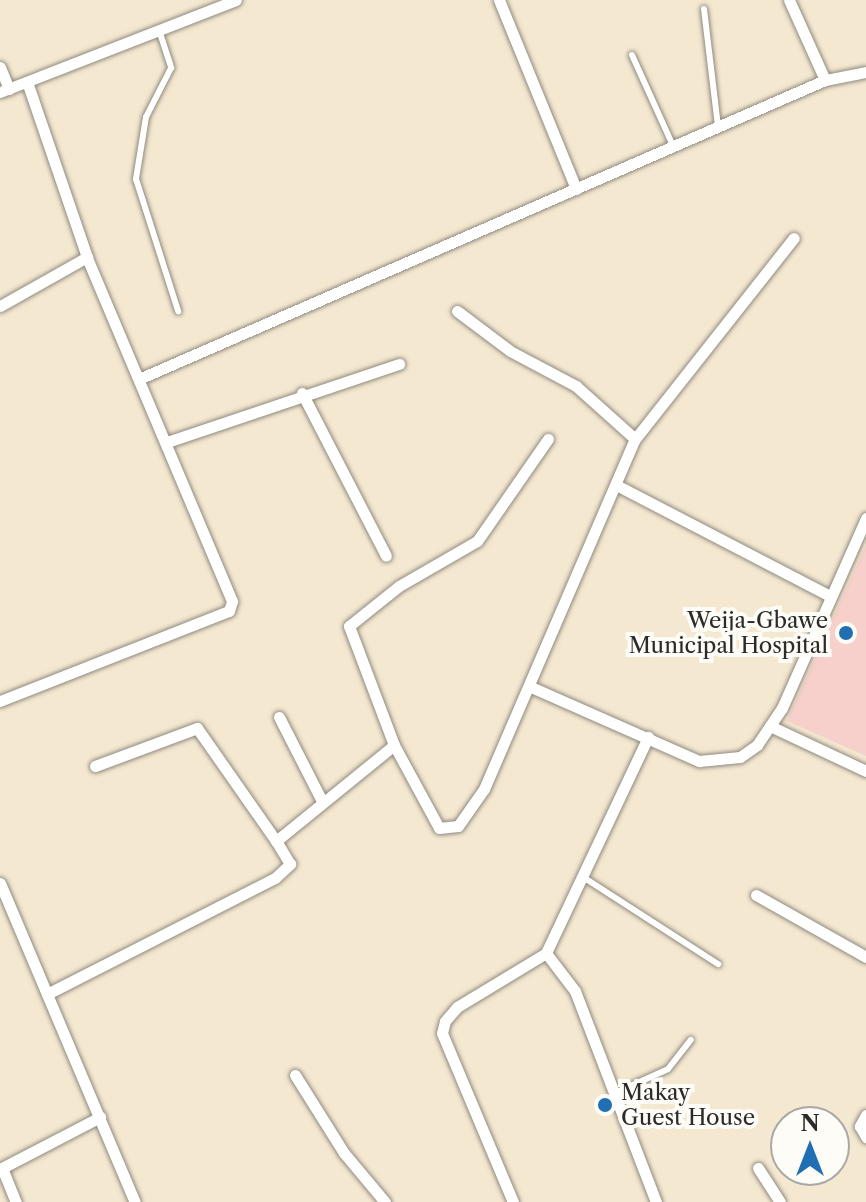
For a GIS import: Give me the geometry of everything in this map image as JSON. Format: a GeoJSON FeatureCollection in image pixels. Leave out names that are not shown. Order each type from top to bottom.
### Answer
{"type":"FeatureCollection","features":[{"type":"Feature","properties":{"kind":"street"},"geometry":{"type":"LineString","coordinates":[[0,67],[5,91],[236,0]]}},
{"type":"Feature","properties":{"kind":"street"},"geometry":{"type":"LineString","coordinates":[[499,0],[576,189]]}},
{"type":"Feature","properties":{"kind":"street"},"geometry":{"type":"LineString","coordinates":[[789,0],[825,80]]}},
{"type":"Feature","properties":{"kind":"street"},"geometry":{"type":"LineString","coordinates":[[141,378],[825,80],[866,72]]}},
{"type":"Feature","properties":{"kind":"street"},"geometry":{"type":"LineString","coordinates":[[0,701],[229,611],[230,593],[87,257],[27,82]]}},
{"type":"Feature","properties":{"kind":"street"},"geometry":{"type":"LineString","coordinates":[[548,439],[477,541],[399,586],[349,626],[394,745],[439,828],[458,826],[484,789],[531,687],[553,619],[618,486],[635,439],[794,238]]}},
{"type":"Feature","properties":{"kind":"street"},"geometry":{"type":"LineString","coordinates":[[0,306],[87,257]]}},
{"type":"Feature","properties":{"kind":"street"},"geometry":{"type":"LineString","coordinates":[[457,311],[510,351],[576,386],[635,439]]}},
{"type":"Feature","properties":{"kind":"street"},"geometry":{"type":"LineString","coordinates":[[167,442],[302,393],[399,364]]}},
{"type":"Feature","properties":{"kind":"street"},"geometry":{"type":"LineString","coordinates":[[302,393],[386,556]]}},
{"type":"Feature","properties":{"kind":"street"},"geometry":{"type":"LineString","coordinates":[[618,486],[830,596]]}},
{"type":"Feature","properties":{"kind":"street"},"geometry":{"type":"LineString","coordinates":[[531,687],[699,761],[722,762],[757,745],[770,726],[866,518]]}},
{"type":"Feature","properties":{"kind":"street"},"geometry":{"type":"LineString","coordinates":[[279,717],[322,801]]}},
{"type":"Feature","properties":{"kind":"street"},"geometry":{"type":"LineString","coordinates":[[770,726],[866,771]]}},
{"type":"Feature","properties":{"kind":"street"},"geometry":{"type":"LineString","coordinates":[[47,994],[275,878],[290,864],[197,728],[95,766]]}},
{"type":"Feature","properties":{"kind":"street"},"geometry":{"type":"LineString","coordinates":[[513,1202],[442,1033],[457,1007],[546,953],[648,737]]}},
{"type":"Feature","properties":{"kind":"street"},"geometry":{"type":"LineString","coordinates":[[276,841],[394,745]]}},
{"type":"Feature","properties":{"kind":"street"},"geometry":{"type":"LineString","coordinates":[[0,883],[135,1202]]}},
{"type":"Feature","properties":{"kind":"street"},"geometry":{"type":"LineString","coordinates":[[756,895],[866,957]]}},
{"type":"Feature","properties":{"kind":"street"},"geometry":{"type":"LineString","coordinates":[[546,953],[575,991],[656,1202]]}},
{"type":"Feature","properties":{"kind":"street"},"geometry":{"type":"LineString","coordinates":[[295,1075],[344,1153],[385,1202]]}},
{"type":"Feature","properties":{"kind":"street"},"geometry":{"type":"LineString","coordinates":[[866,1115],[860,1131],[866,1137]]}},
{"type":"Feature","properties":{"kind":"street"},"geometry":{"type":"LineString","coordinates":[[16,1202],[1,1169],[100,1117]]}},
{"type":"Feature","properties":{"kind":"street"},"geometry":{"type":"LineString","coordinates":[[758,1168],[780,1202]]}},
{"type":"Feature","properties":{"kind":"lane"},"geometry":{"type":"LineString","coordinates":[[704,9],[718,126]]}},
{"type":"Feature","properties":{"kind":"lane"},"geometry":{"type":"LineString","coordinates":[[159,30],[171,68],[146,117],[136,179],[178,311]]}},
{"type":"Feature","properties":{"kind":"lane"},"geometry":{"type":"LineString","coordinates":[[632,55],[673,146]]}},
{"type":"Feature","properties":{"kind":"lane"},"geometry":{"type":"LineString","coordinates":[[583,877],[718,964]]}},
{"type":"Feature","properties":{"kind":"lane"},"geometry":{"type":"LineString","coordinates":[[613,1094],[668,1069],[691,1040]]}},
{"type":"Feature","properties":{"kind":"shaded area","name":"Weija-Gbawe Municipal Hospital"},"geometry":{"type":"Polygon","coordinates":[[[866,545],[866,756],[787,721],[866,545]]]}},
{"type":"Feature","properties":{"kind":"place","name":"Weija-Gbawe Municipal Hospital"},"geometry":{"type":"Point","coordinates":[846,633]}},
{"type":"Feature","properties":{"kind":"place","name":"Makay Guest House"},"geometry":{"type":"Point","coordinates":[605,1105]}}]}
